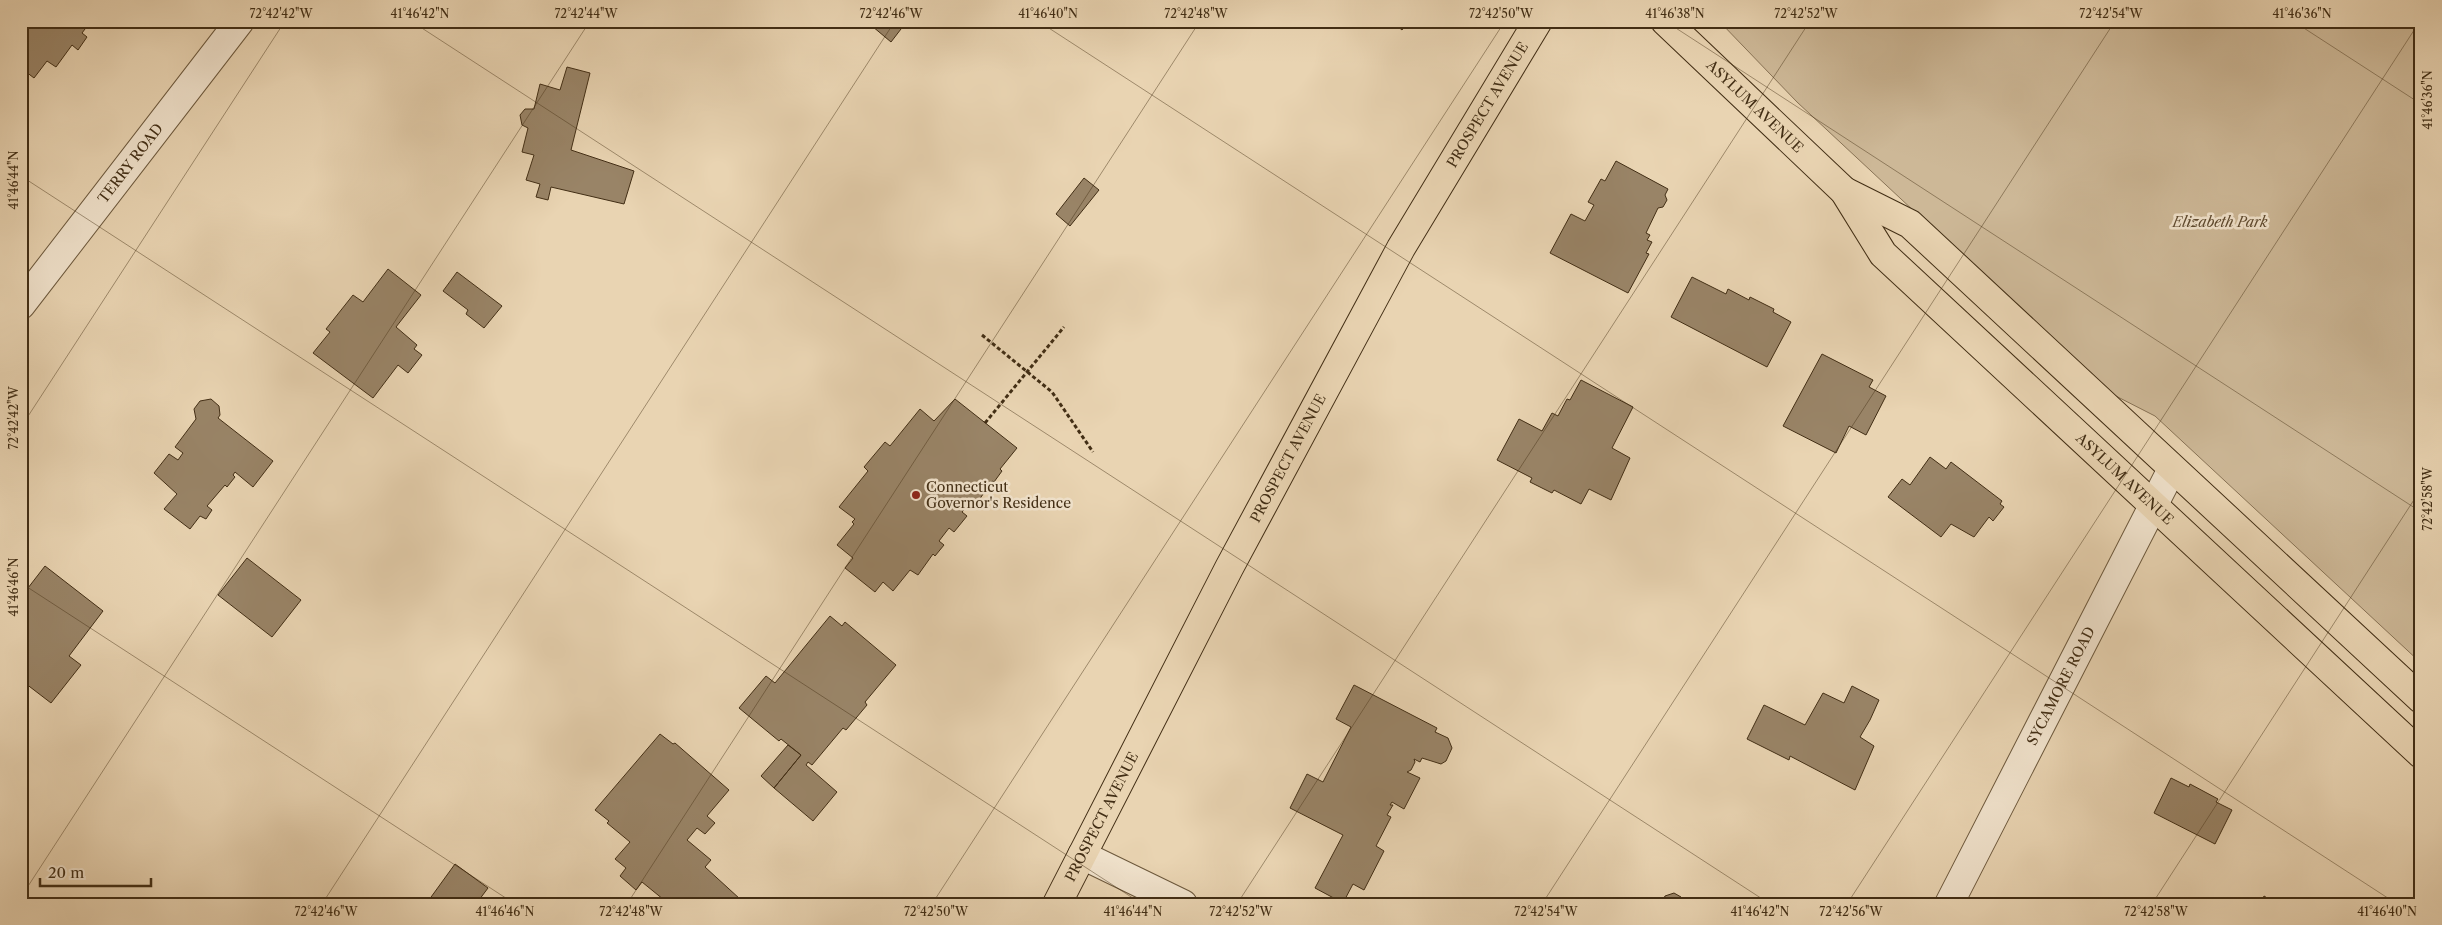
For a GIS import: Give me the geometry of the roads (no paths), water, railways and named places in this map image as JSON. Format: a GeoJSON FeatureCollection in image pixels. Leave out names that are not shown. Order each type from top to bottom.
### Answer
{"type":"FeatureCollection","features":[{"type":"Feature","properties":{"kind":"main road","name":"PROSPECT AVENUE"},"geometry":{"type":"LineString","coordinates":[[1057,904],[1229,568],[1401,248],[1538,21]]}},
{"type":"Feature","properties":{"kind":"main road","name":"ASYLUM AVENUE"},"geometry":{"type":"LineString","coordinates":[[1665,21],[1844,191],[1883,254],[2421,754]]}},
{"type":"Feature","properties":{"kind":"main road","name":"ASYLUM AVENUE"},"geometry":{"type":"LineString","coordinates":[[1844,191],[1910,224],[2421,699]]}},
{"type":"Feature","properties":{"kind":"street","name":"TERRY ROAD"},"geometry":{"type":"LineString","coordinates":[[21,305],[240,21]]}},
{"type":"Feature","properties":{"kind":"street","name":"SYCAMORE ROAD"},"geometry":{"type":"LineString","coordinates":[[1949,904],[2172,469]]}},
{"type":"Feature","properties":{"kind":"street"},"geometry":{"type":"LineString","coordinates":[[1082,855],[1183,904]]}},
{"type":"Feature","properties":{"kind":"place","name":"Connecticut Governor's Residence"},"geometry":{"type":"Point","coordinates":[916,495]}},
{"type":"Feature","properties":{"kind":"park label","name":"Elizabeth Park"},"geometry":{"type":"Point","coordinates":[2220,222]}}]}
